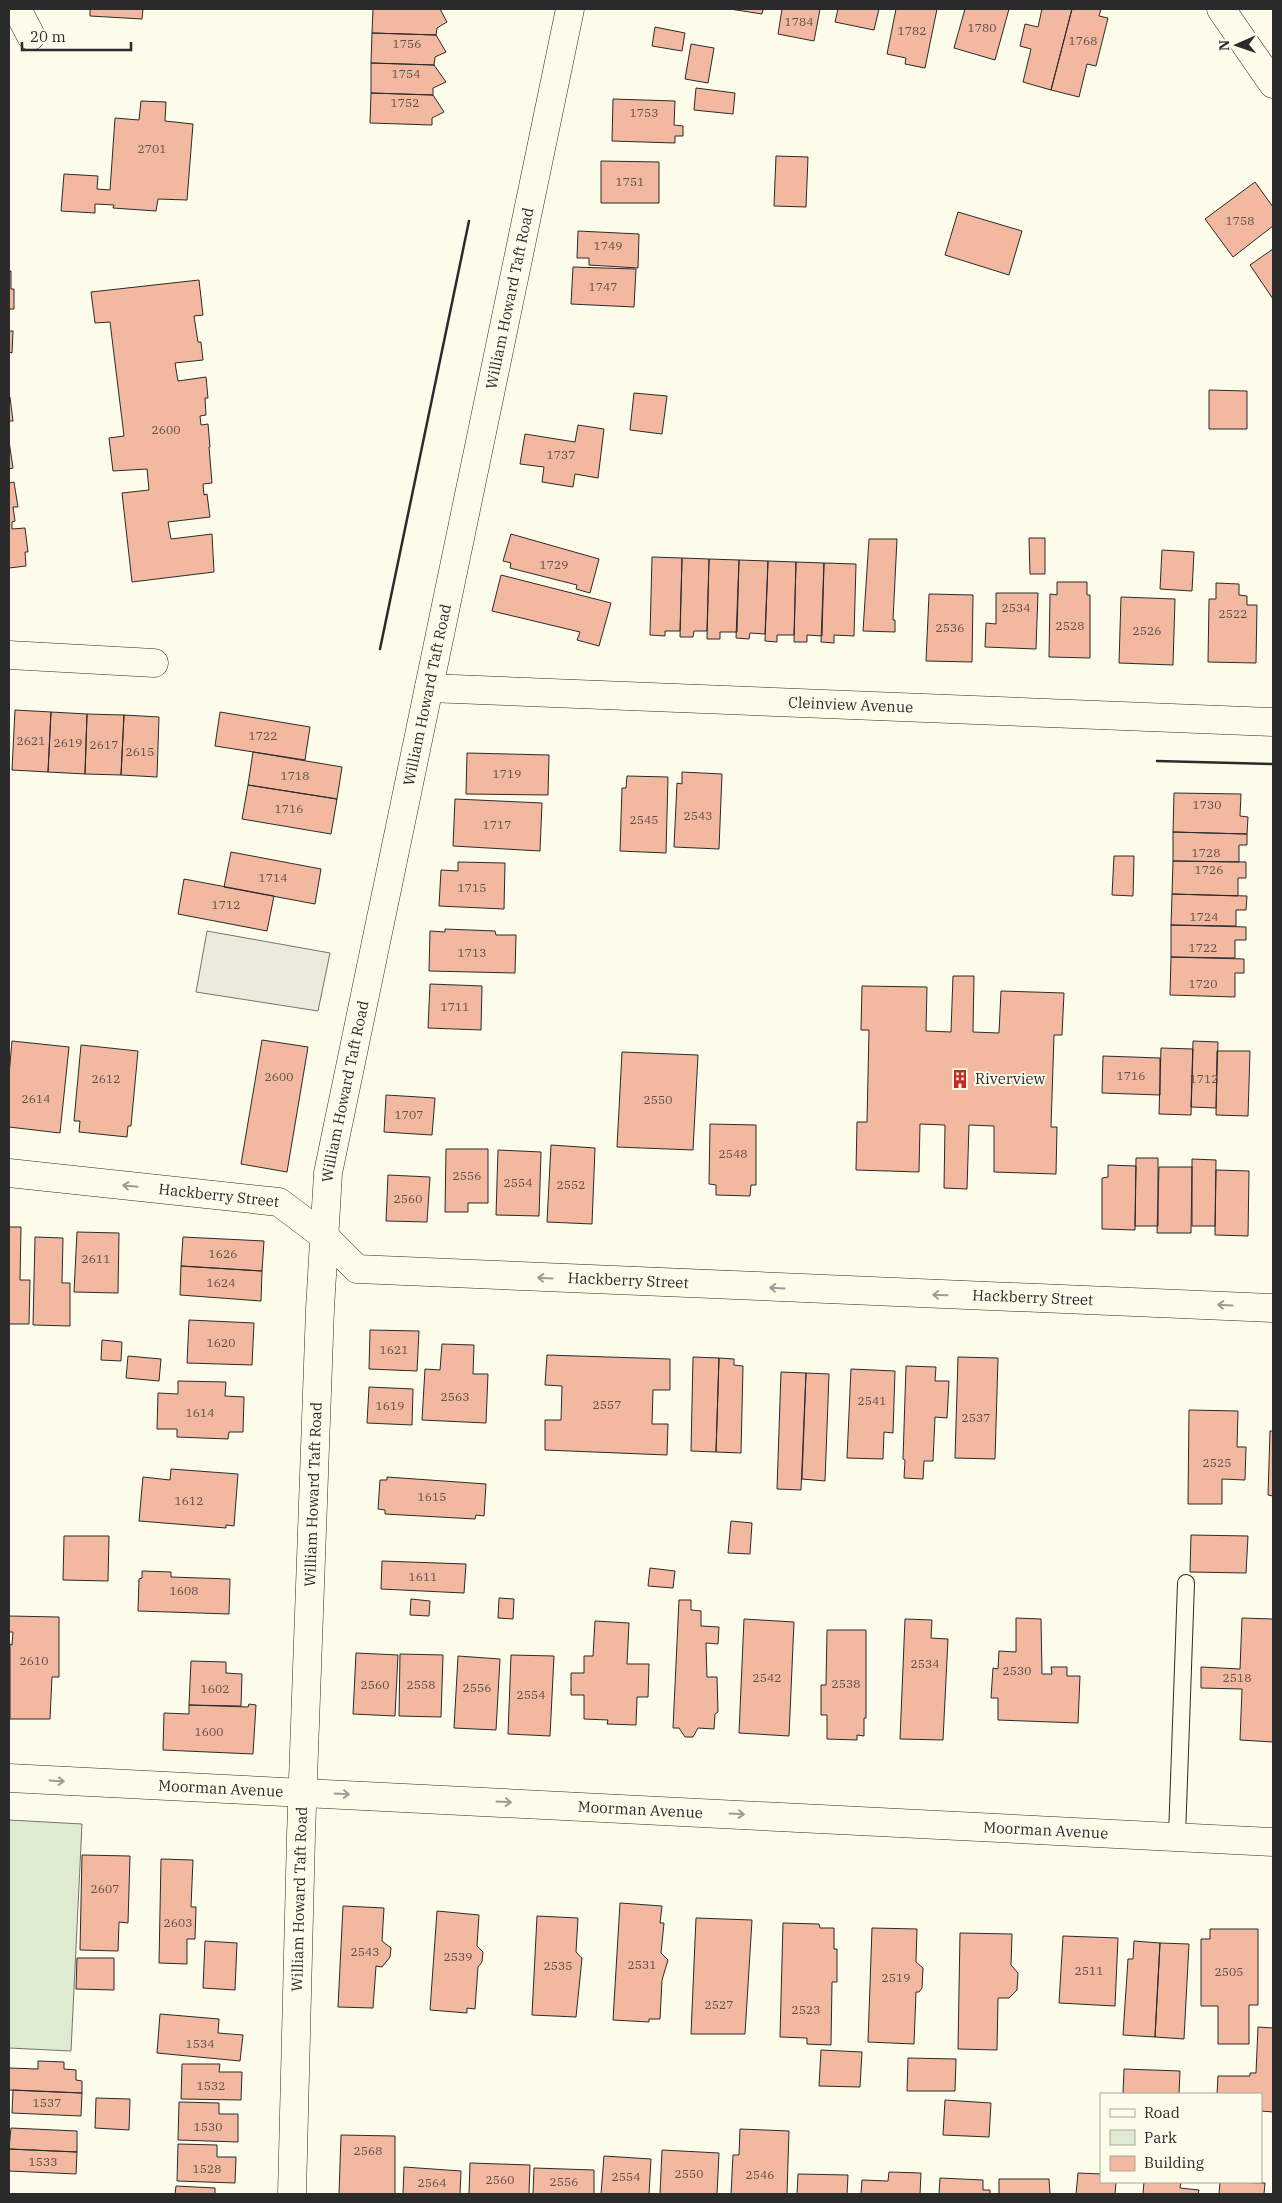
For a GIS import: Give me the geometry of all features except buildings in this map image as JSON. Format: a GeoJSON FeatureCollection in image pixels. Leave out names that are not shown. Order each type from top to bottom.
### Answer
{"type":"FeatureCollection","features":[{"type":"Feature","properties":{"kind":"street"},"geometry":{"type":"LineString","coordinates":[[17,9],[31,36]]}},
{"type":"Feature","properties":{"kind":"street","name":"William Howard Taft Road"},"geometry":{"type":"LineString","coordinates":[[292,2194],[304,1792],[324,1236],[328,1173],[570,9]]}},
{"type":"Feature","properties":{"kind":"street"},"geometry":{"type":"LineString","coordinates":[[1221,9],[1273,84]]}},
{"type":"Feature","properties":{"kind":"street"},"geometry":{"type":"LineString","coordinates":[[9,656],[154,663]]}},
{"type":"Feature","properties":{"kind":"street","name":"Cleinview Avenue"},"geometry":{"type":"LineString","coordinates":[[429,688],[1273,722]]}},
{"type":"Feature","properties":{"kind":"street","name":"Hackberry Street"},"geometry":{"type":"LineString","coordinates":[[9,1173],[279,1202],[324,1236],[357,1269],[1273,1308]]}},
{"type":"Feature","properties":{"kind":"street","name":"Moorman Avenue"},"geometry":{"type":"LineString","coordinates":[[9,1778],[1273,1842]]}},
{"type":"Feature","properties":{"kind":"lane"},"geometry":{"type":"LineString","coordinates":[[1177,1836],[1186,1583]]}},
{"type":"Feature","properties":{"kind":"green space"},"geometry":{"type":"Polygon","coordinates":[[[9,1820],[82,1824],[71,2051],[9,2048],[9,1820]]]}},
{"type":"Feature","properties":{"kind":"shaded area"},"geometry":{"type":"Polygon","coordinates":[[[207,931],[330,953],[318,1011],[196,992],[207,931]]]}},
{"type":"Feature","properties":{"kind":"wall"},"geometry":{"type":"LineString","coordinates":[[380,649],[469,221]]}},
{"type":"Feature","properties":{"kind":"wall"},"geometry":{"type":"LineString","coordinates":[[1157,761],[1273,764]]}},
{"type":"Feature","properties":{"kind":"place","name":"Riverview"},"geometry":{"type":"Point","coordinates":[960,1079]}}]}
